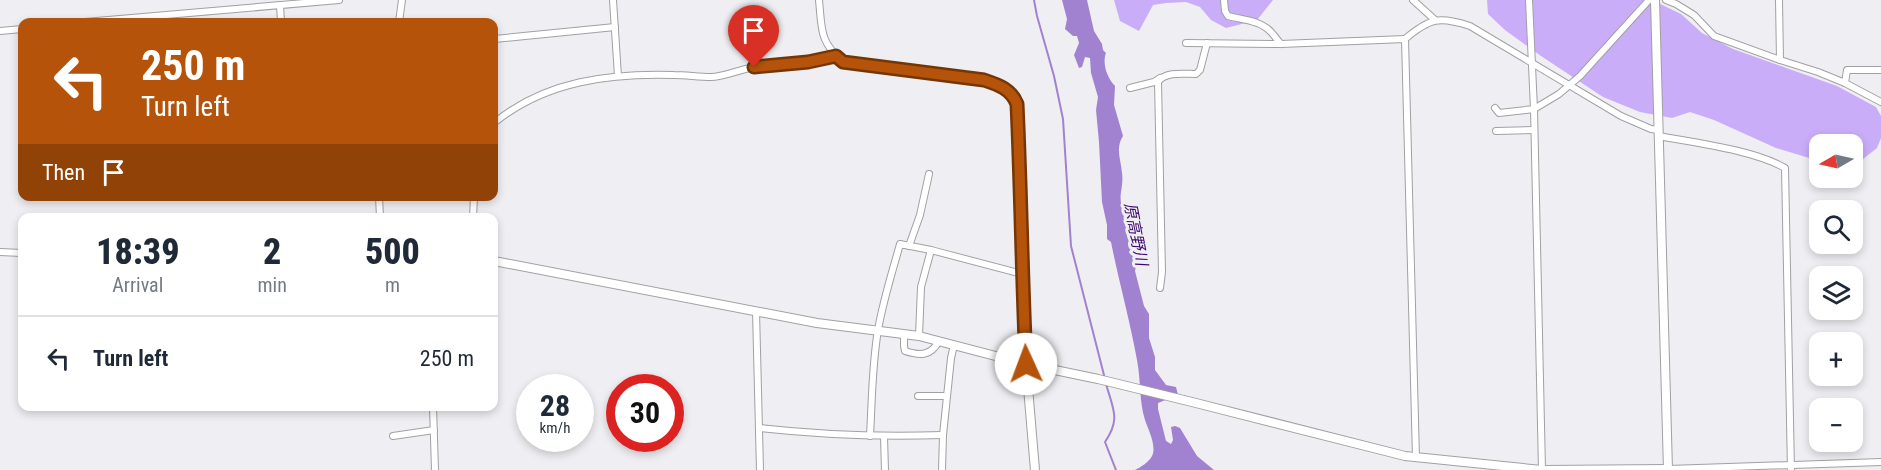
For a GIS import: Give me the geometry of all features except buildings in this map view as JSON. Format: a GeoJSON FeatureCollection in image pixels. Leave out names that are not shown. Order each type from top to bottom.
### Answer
{"type":"FeatureCollection","features":[{"type":"Feature","properties":{"kind":"street"},"geometry":{"type":"LineString","coordinates":[[131,18],[339,0]]}},
{"type":"Feature","properties":{"kind":"street"},"geometry":{"type":"LineString","coordinates":[[400,18],[402,0]]}},
{"type":"Feature","properties":{"kind":"street"},"geometry":{"type":"LineString","coordinates":[[613,0],[618,76]]}},
{"type":"Feature","properties":{"kind":"street"},"geometry":{"type":"LineString","coordinates":[[819,0],[823,37],[831,52],[843,62],[984,80],[1014,95],[1017,104],[1026,364],[1035,470]]}},
{"type":"Feature","properties":{"kind":"street"},"geometry":{"type":"LineString","coordinates":[[1224,0],[1228,16],[1252,21],[1262,26],[1281,44]]}},
{"type":"Feature","properties":{"kind":"street"},"geometry":{"type":"LineString","coordinates":[[1413,0],[1435,20]]}},
{"type":"Feature","properties":{"kind":"street"},"geometry":{"type":"LineString","coordinates":[[1529,0],[1534,109],[1542,470]]}},
{"type":"Feature","properties":{"kind":"street"},"geometry":{"type":"LineString","coordinates":[[1494,108],[1500,113],[1534,109],[1569,86],[1649,0]]}},
{"type":"Feature","properties":{"kind":"street"},"geometry":{"type":"LineString","coordinates":[[1655,0],[1668,470]]}},
{"type":"Feature","properties":{"kind":"street"},"geometry":{"type":"LineString","coordinates":[[1666,0],[1694,15],[1714,36],[1818,72],[1881,102]]}},
{"type":"Feature","properties":{"kind":"street"},"geometry":{"type":"LineString","coordinates":[[1779,0],[1780,60]]}},
{"type":"Feature","properties":{"kind":"street"},"geometry":{"type":"LineString","coordinates":[[280,5],[281,18]]}},
{"type":"Feature","properties":{"kind":"street"},"geometry":{"type":"LineString","coordinates":[[1186,43],[1281,44],[1405,39],[1435,20],[1445,20],[1470,27],[1621,116],[1659,133],[1728,149],[1785,168],[1791,468]]}},
{"type":"Feature","properties":{"kind":"street"},"geometry":{"type":"LineString","coordinates":[[498,39],[615,27]]}},
{"type":"Feature","properties":{"kind":"street"},"geometry":{"type":"LineString","coordinates":[[0,31],[18,29]]}},
{"type":"Feature","properties":{"kind":"street"},"geometry":{"type":"LineString","coordinates":[[1405,39],[1416,458]]}},
{"type":"Feature","properties":{"kind":"street"},"geometry":{"type":"LineString","coordinates":[[1130,88],[1154,82],[1166,75],[1198,73],[1207,43]]}},
{"type":"Feature","properties":{"kind":"street"},"geometry":{"type":"LineString","coordinates":[[498,120],[516,106],[550,90],[618,76],[712,77],[745,69],[808,62],[836,56]]}},
{"type":"Feature","properties":{"kind":"street"},"geometry":{"type":"LineString","coordinates":[[1845,83],[1845,71],[1847,70],[1881,70]]}},
{"type":"Feature","properties":{"kind":"street"},"geometry":{"type":"LineString","coordinates":[[1160,288],[1162,272],[1158,82],[1161,78]]}},
{"type":"Feature","properties":{"kind":"street"},"geometry":{"type":"LineString","coordinates":[[1496,131],[1534,130]]}},
{"type":"Feature","properties":{"kind":"street"},"geometry":{"type":"LineString","coordinates":[[909,246],[920,215],[929,174]]}},
{"type":"Feature","properties":{"kind":"street"},"geometry":{"type":"LineString","coordinates":[[870,436],[874,359],[878,331],[884,298],[900,244],[1022,274]]}},
{"type":"Feature","properties":{"kind":"street"},"geometry":{"type":"LineString","coordinates":[[919,336],[921,287],[931,250]]}},
{"type":"Feature","properties":{"kind":"street"},"geometry":{"type":"LineString","coordinates":[[0,252],[18,253]]}},
{"type":"Feature","properties":{"kind":"street"},"geometry":{"type":"LineString","coordinates":[[498,262],[817,323],[919,336],[1416,458],[1479,467],[1542,470],[1791,468],[1881,462]]}},
{"type":"Feature","properties":{"kind":"street"},"geometry":{"type":"LineString","coordinates":[[756,311],[760,470]]}},
{"type":"Feature","properties":{"kind":"street"},"geometry":{"type":"LineString","coordinates":[[904,334],[904,349],[908,352],[924,355],[932,351],[939,341]]}},
{"type":"Feature","properties":{"kind":"street"},"geometry":{"type":"LineString","coordinates":[[942,470],[943,435],[954,345]]}},
{"type":"Feature","properties":{"kind":"street"},"geometry":{"type":"LineString","coordinates":[[918,396],[947,396]]}},
{"type":"Feature","properties":{"kind":"street"},"geometry":{"type":"LineString","coordinates":[[433,411],[435,470]]}},
{"type":"Feature","properties":{"kind":"street"},"geometry":{"type":"LineString","coordinates":[[759,428],[799,433],[884,437],[943,435]]}},
{"type":"Feature","properties":{"kind":"street"},"geometry":{"type":"LineString","coordinates":[[393,436],[434,430]]}},
{"type":"Feature","properties":{"kind":"street"},"geometry":{"type":"LineString","coordinates":[[884,437],[885,470]]}},
{"type":"Feature","properties":{"kind":"shaded area"},"geometry":{"type":"Polygon","coordinates":[[[1062,0],[1087,0],[1094,31],[1106,53],[1106,70],[1115,86],[1114,105],[1123,136],[1119,150],[1122,178],[1121,201],[1129,228],[1127,233],[1131,236],[1129,240],[1132,248],[1129,252],[1135,258],[1133,261],[1136,266],[1135,271],[1144,306],[1149,314],[1149,338],[1155,357],[1155,370],[1166,385],[1176,387],[1178,395],[1158,403],[1166,441],[1171,444],[1173,440],[1171,427],[1180,428],[1197,456],[1214,470],[1135,470],[1151,458],[1153,443],[1143,413],[1138,368],[1111,242],[1107,239],[1107,225],[1102,202],[1096,110],[1098,97],[1091,73],[1090,58],[1085,57],[1082,67],[1079,68],[1074,55],[1079,43],[1077,36],[1073,36],[1065,29],[1067,19],[1062,0]]]}},
{"type":"Feature","properties":{"kind":"shaded area"},"geometry":{"type":"Polygon","coordinates":[[[1114,0],[1273,0],[1257,20],[1226,28],[1211,20],[1200,7],[1186,2],[1153,5],[1139,31],[1120,21],[1114,0]]]}},
{"type":"Feature","properties":{"kind":"shaded area"},"geometry":{"type":"Polygon","coordinates":[[[1487,0],[1652,0],[1681,14],[1702,33],[1733,49],[1837,86],[1876,107],[1881,116],[1881,138],[1877,148],[1863,159],[1863,134],[1809,134],[1809,158],[1776,148],[1714,120],[1690,112],[1672,118],[1640,112],[1603,97],[1541,56],[1505,30],[1488,14],[1487,0]]]}},
{"type":"Feature","properties":{"kind":"waterway"},"geometry":{"type":"LineString","coordinates":[[1034,0],[1063,119],[1071,246],[1105,379]]}},
{"type":"Feature","properties":{"kind":"waterway"},"geometry":{"type":"LineString","coordinates":[[1106,384],[1113,407],[1114,420],[1105,442],[1116,470]]}},
{"type":"Feature","properties":{"kind":"route"},"geometry":{"type":"LineString","coordinates":[[754,67],[823,60],[836,56],[843,62],[984,80],[1014,95],[1017,104],[1020,163],[1026,364]]}},
{"type":"Feature","properties":{"kind":"water label","name":"原高野川"},"geometry":{"type":"Point","coordinates":[1136,234]}}]}
